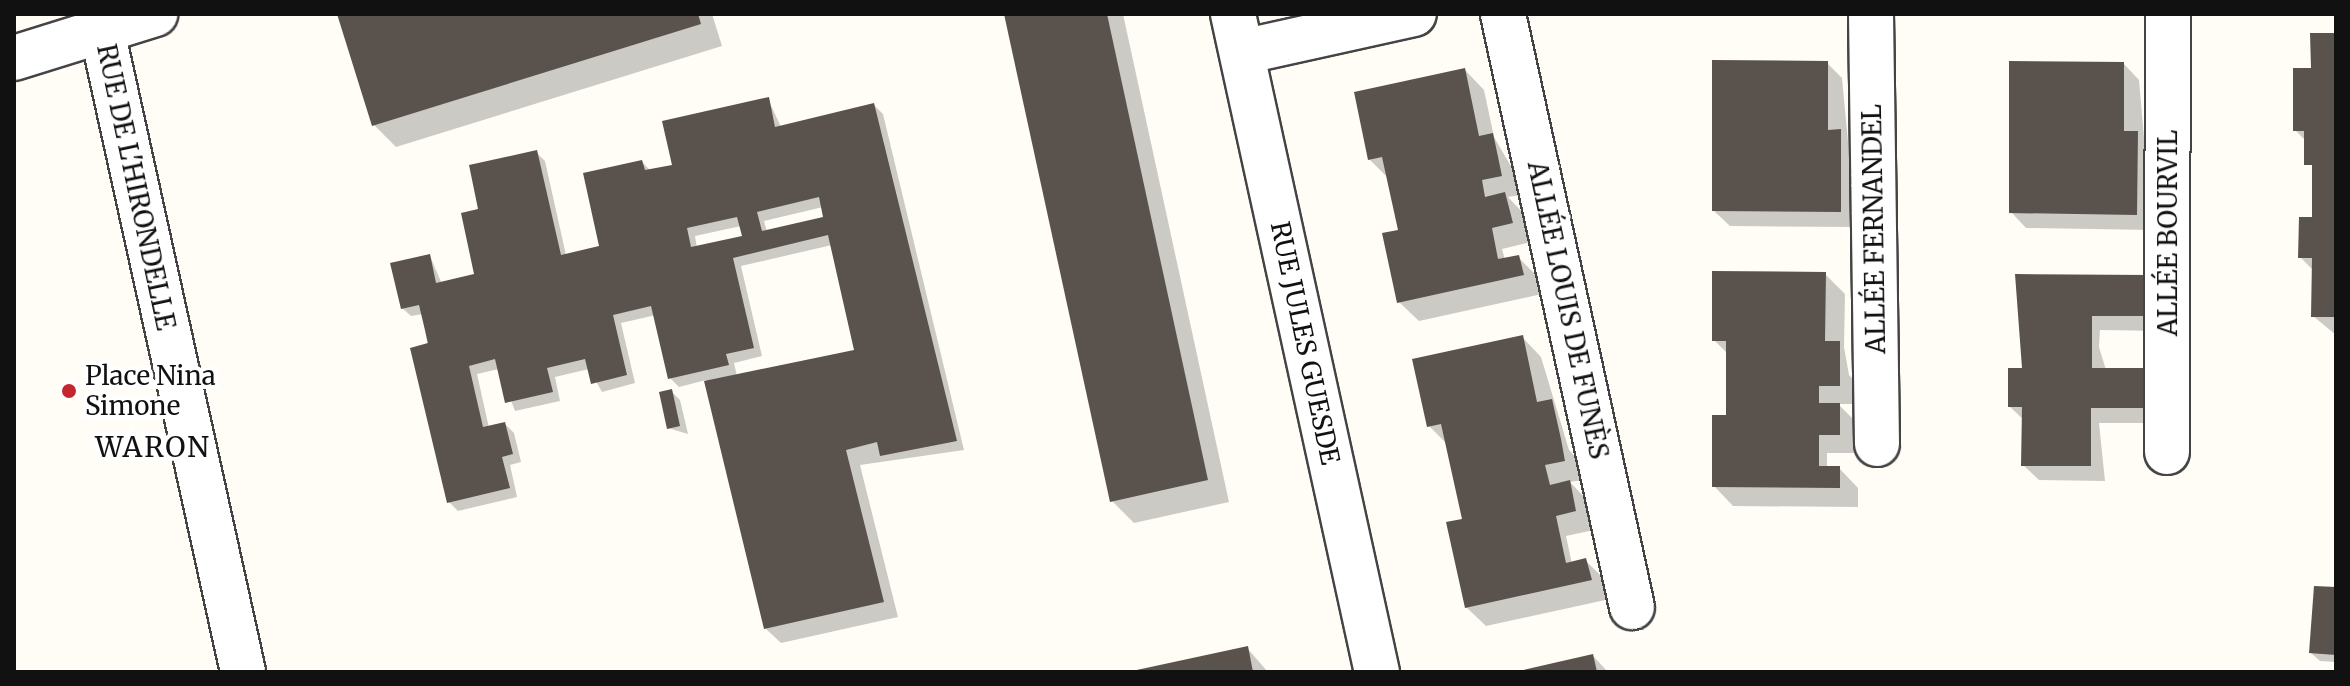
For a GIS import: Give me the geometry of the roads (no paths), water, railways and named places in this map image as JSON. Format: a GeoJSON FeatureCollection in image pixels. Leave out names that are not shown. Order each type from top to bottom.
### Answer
{"type":"FeatureCollection","features":[{"type":"Feature","properties":{"kind":"street"},"geometry":{"type":"LineString","coordinates":[[14,58],[155,14]]}},
{"type":"Feature","properties":{"kind":"street"},"geometry":{"type":"LineString","coordinates":[[1238,33],[1414,14]]}},
{"type":"Feature","properties":{"kind":"street","name":"ALLÉE LOUIS DE FUNÈS"},"geometry":{"type":"LineString","coordinates":[[1503,14],[1632,607]]}},
{"type":"Feature","properties":{"kind":"street","name":"ALLÉE FERNANDEL"},"geometry":{"type":"LineString","coordinates":[[1871,14],[1877,444]]}},
{"type":"Feature","properties":{"kind":"street","name":"ALLÉE BOURVIL"},"geometry":{"type":"LineString","coordinates":[[2167,452],[2168,14]]}},
{"type":"Feature","properties":{"kind":"street","name":"RUE DE L'HIRONDELLE"},"geometry":{"type":"LineString","coordinates":[[102,31],[243,672]]}},
{"type":"Feature","properties":{"kind":"street","name":"RUE JULES GUESDE"},"geometry":{"type":"LineString","coordinates":[[1238,33],[1377,672]]}},
{"type":"Feature","properties":{"kind":"place","name":"Place Nina Simone"},"geometry":{"type":"Point","coordinates":[69,391]}},
{"type":"Feature","properties":{"kind":"district","name":"WARON"},"geometry":{"type":"Point","coordinates":[153,447]}}]}
